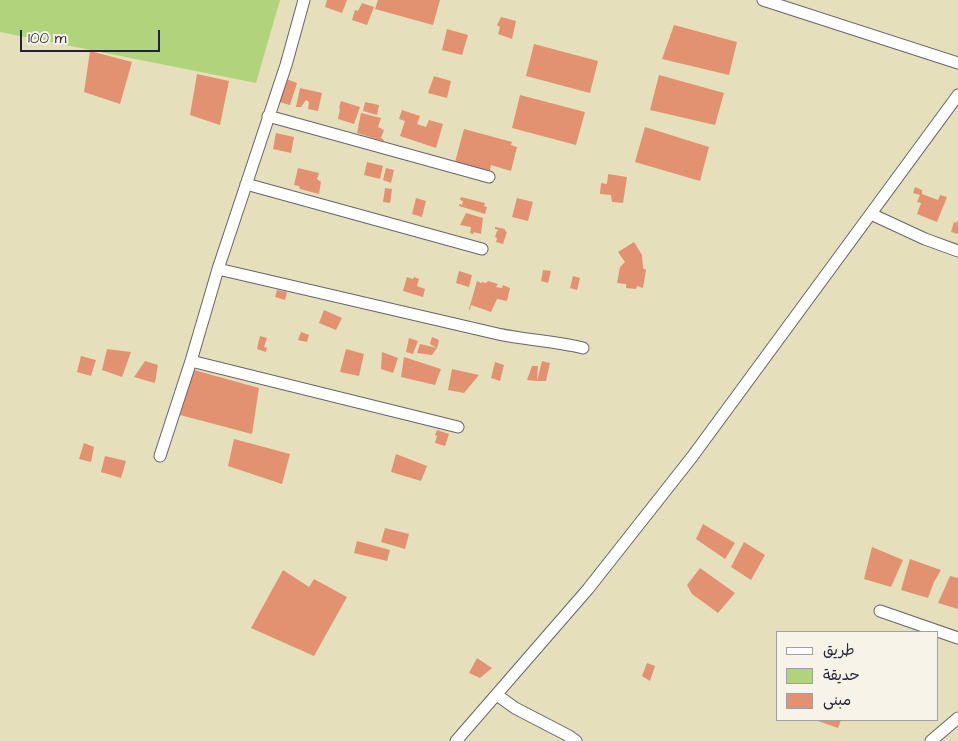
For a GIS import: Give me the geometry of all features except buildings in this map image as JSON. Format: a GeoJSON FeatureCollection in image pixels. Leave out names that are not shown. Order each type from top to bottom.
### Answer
{"type":"FeatureCollection","features":[{"type":"Feature","properties":{"kind":"street"},"geometry":{"type":"LineString","coordinates":[[160,456],[191,361],[218,268],[286,66],[304,0]]}},
{"type":"Feature","properties":{"kind":"street"},"geometry":{"type":"LineString","coordinates":[[764,0],[958,63]]}},
{"type":"Feature","properties":{"kind":"street"},"geometry":{"type":"LineString","coordinates":[[456,741],[588,589],[692,457],[958,95]]}},
{"type":"Feature","properties":{"kind":"street"},"geometry":{"type":"LineString","coordinates":[[268,116],[489,177]]}},
{"type":"Feature","properties":{"kind":"street"},"geometry":{"type":"LineString","coordinates":[[246,184],[482,249]]}},
{"type":"Feature","properties":{"kind":"street"},"geometry":{"type":"LineString","coordinates":[[871,214],[925,239],[958,251]]}},
{"type":"Feature","properties":{"kind":"street"},"geometry":{"type":"LineString","coordinates":[[218,268],[512,337],[558,342],[582,348]]}},
{"type":"Feature","properties":{"kind":"street"},"geometry":{"type":"LineString","coordinates":[[191,361],[458,427]]}},
{"type":"Feature","properties":{"kind":"street"},"geometry":{"type":"LineString","coordinates":[[880,611],[938,631]]}},
{"type":"Feature","properties":{"kind":"street"},"geometry":{"type":"LineString","coordinates":[[938,631],[958,638]]}},
{"type":"Feature","properties":{"kind":"street"},"geometry":{"type":"LineString","coordinates":[[497,695],[514,708],[576,741]]}},
{"type":"Feature","properties":{"kind":"street"},"geometry":{"type":"LineString","coordinates":[[930,741],[958,718]]}},
{"type":"Feature","properties":{"kind":"green space"},"geometry":{"type":"Polygon","coordinates":[[[0,0],[280,0],[256,83],[0,32],[0,0]]]}}]}
